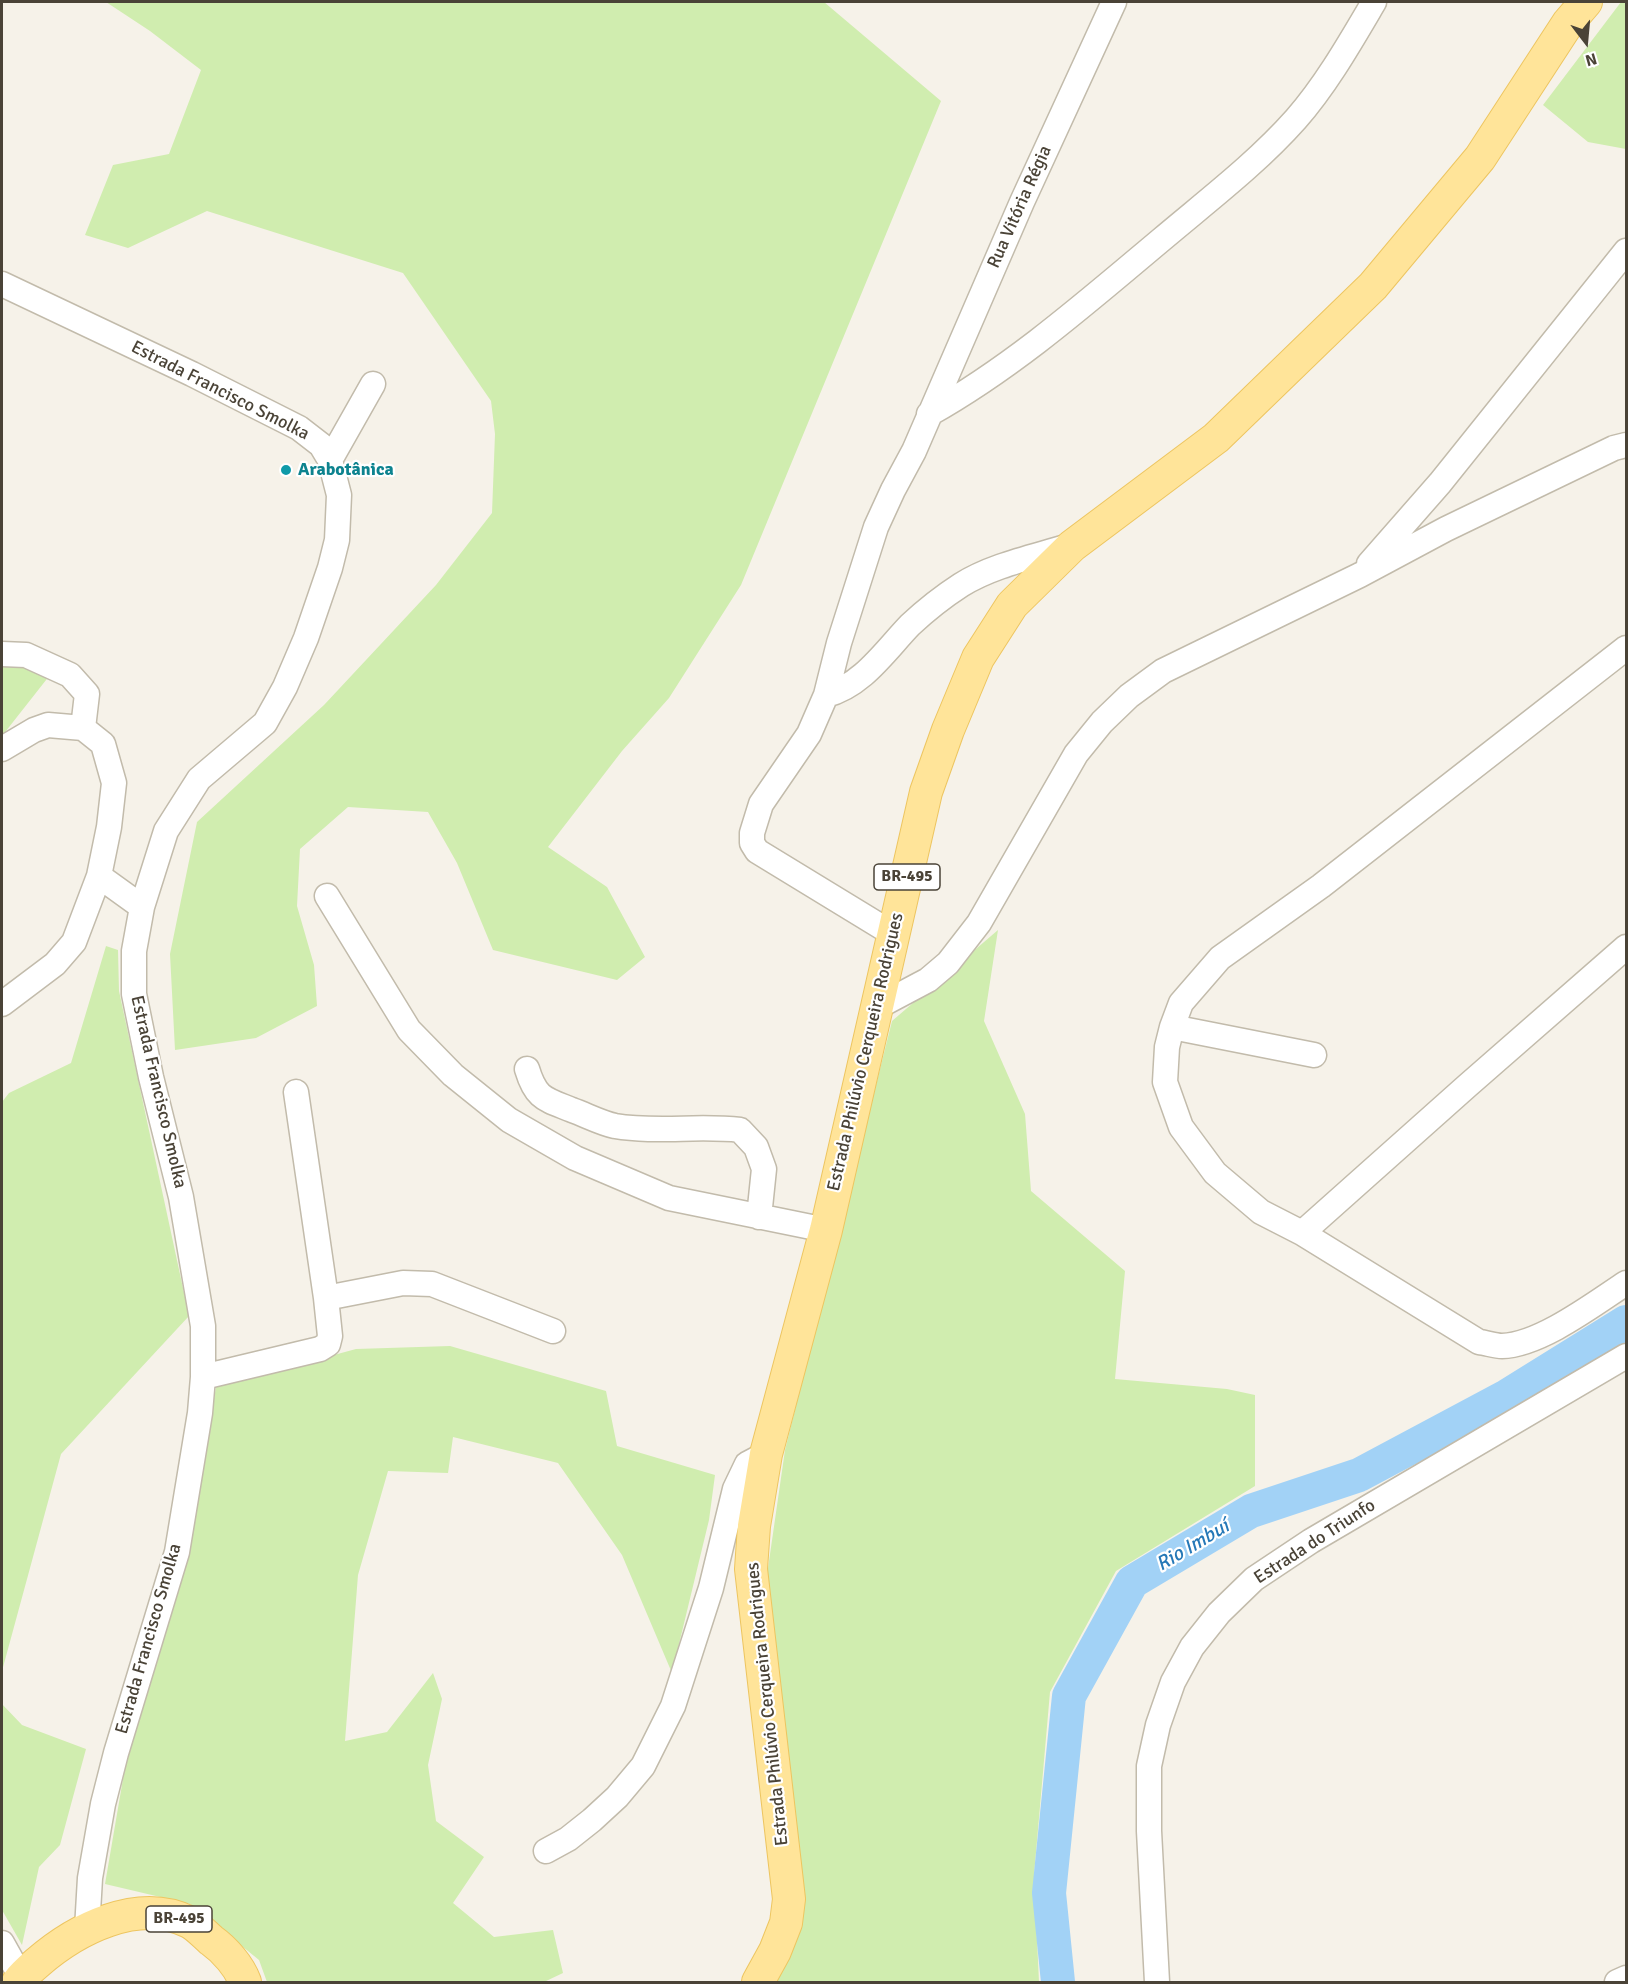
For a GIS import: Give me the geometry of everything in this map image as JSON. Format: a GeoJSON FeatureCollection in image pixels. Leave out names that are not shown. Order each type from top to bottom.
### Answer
{"type":"FeatureCollection","features":[{"type":"Feature","properties":{"kind":"main road","name":"Estrada Philúvio Cerqueira Rodrigues"},"geometry":{"type":"LineString","coordinates":[[758,1983],[775,1951],[786,1923],[789,1899],[751,1569],[754,1526],[766,1454],[826,1230],[879,1006],[926,792],[948,730],[978,658],[1012,605],[1072,546],[1216,438],[1374,286],[1480,158],[1568,23],[1586,2]]}},
{"type":"Feature","properties":{"kind":"main road","name":"BR-495"},"geometry":{"type":"LineString","coordinates":[[20,1980],[63,1943],[87,1929],[115,1918],[141,1913],[170,1916],[190,1923],[222,1948],[242,1975],[245,1983]]}},
{"type":"Feature","properties":{"kind":"street","name":"Rua Vitória Régia"},"geometry":{"type":"LineString","coordinates":[[893,934],[757,850],[752,843],[752,832],[761,804],[809,734],[826,695],[839,643],[876,527],[914,451],[1022,202],[1114,2]]}},
{"type":"Feature","properties":{"kind":"street"},"geometry":{"type":"LineString","coordinates":[[929,414],[966,393],[1016,358],[1258,159],[1297,118],[1346,48],[1374,2]]}},
{"type":"Feature","properties":{"kind":"street"},"geometry":{"type":"LineString","coordinates":[[1360,575],[1440,483],[1626,251]]}},
{"type":"Feature","properties":{"kind":"street","name":"Estrada Francisco Smolka"},"geometry":{"type":"LineString","coordinates":[[2,284],[192,374],[299,428],[321,445],[330,460],[339,495],[337,540],[330,568],[306,638],[285,687],[265,723],[199,779],[166,831],[142,907],[134,951],[134,994],[185,1220],[203,1326],[203,1377],[200,1413],[177,1552],[116,1753],[103,1804],[90,1878],[87,1929]]}},
{"type":"Feature","properties":{"kind":"street"},"geometry":{"type":"LineString","coordinates":[[330,460],[373,384]]}},
{"type":"Feature","properties":{"kind":"street"},"geometry":{"type":"LineString","coordinates":[[879,1006],[928,980],[948,963],[979,923],[1076,754],[1102,722],[1129,696],[1163,671],[1360,575],[1523,491],[1614,448],[1626,445]]}},
{"type":"Feature","properties":{"kind":"street"},"geometry":{"type":"LineString","coordinates":[[826,695],[839,692],[852,685],[912,623],[962,585],[997,568],[1072,546]]}},
{"type":"Feature","properties":{"kind":"street"},"geometry":{"type":"LineString","coordinates":[[2,654],[26,655],[70,675],[87,694],[83,728]]}},
{"type":"Feature","properties":{"kind":"street"},"geometry":{"type":"LineString","coordinates":[[1622,659],[1220,958],[1181,1002],[1167,1047],[1165,1082],[1181,1127],[1215,1173],[1262,1212],[1302,1233],[1479,1342],[1501,1346],[1542,1336],[1626,1283]]}},
{"type":"Feature","properties":{"kind":"street"},"geometry":{"type":"LineString","coordinates":[[2,749],[34,730],[48,725],[83,728],[103,744],[114,783],[109,827],[99,876],[74,942],[55,964],[2,1004]]}},
{"type":"Feature","properties":{"kind":"street"},"geometry":{"type":"LineString","coordinates":[[99,876],[142,907]]}},
{"type":"Feature","properties":{"kind":"street"},"geometry":{"type":"LineString","coordinates":[[327,896],[409,1030],[453,1075],[509,1120],[575,1158],[669,1198],[826,1230]]}},
{"type":"Feature","properties":{"kind":"street"},"geometry":{"type":"LineString","coordinates":[[1302,1233],[1626,947]]}},
{"type":"Feature","properties":{"kind":"street"},"geometry":{"type":"LineString","coordinates":[[1172,1027],[1314,1055]]}},
{"type":"Feature","properties":{"kind":"street"},"geometry":{"type":"LineString","coordinates":[[527,1069],[532,1086],[544,1099],[614,1126],[645,1129],[718,1127],[740,1130],[756,1147],[764,1170],[759,1217]]}},
{"type":"Feature","properties":{"kind":"street"},"geometry":{"type":"LineString","coordinates":[[203,1377],[320,1349],[328,1344],[330,1336],[326,1298],[296,1092]]}},
{"type":"Feature","properties":{"kind":"street"},"geometry":{"type":"LineString","coordinates":[[326,1298],[403,1283],[432,1284],[553,1331]]}},
{"type":"Feature","properties":{"kind":"street","name":"Estrada do Triunfo"},"geometry":{"type":"LineString","coordinates":[[1157,1983],[1149,1831],[1149,1766],[1158,1725],[1173,1682],[1192,1647],[1219,1613],[1254,1580],[1301,1548],[1626,1356]]}},
{"type":"Feature","properties":{"kind":"street"},"geometry":{"type":"LineString","coordinates":[[546,1851],[568,1839],[592,1820],[617,1797],[644,1766],[673,1706],[711,1588],[735,1489],[747,1464],[766,1454]]}},
{"type":"Feature","properties":{"kind":"street"},"geometry":{"type":"LineString","coordinates":[[2,1943],[20,1980]]}},
{"type":"Feature","properties":{"kind":"street"},"geometry":{"type":"LineString","coordinates":[[1617,1983],[1626,1978]]}},
{"type":"Feature","properties":{"kind":"green space"},"geometry":{"type":"Polygon","coordinates":[[[106,2],[824,2],[941,101],[741,585],[669,698],[622,751],[548,847],[607,887],[645,957],[617,980],[493,950],[457,863],[428,812],[348,807],[300,849],[297,906],[314,965],[317,1006],[256,1038],[175,1050],[170,954],[197,822],[324,705],[436,585],[492,513],[495,434],[491,401],[403,273],[207,211],[128,248],[85,235],[113,165],[169,154],[201,70],[150,31],[106,2]]]}},
{"type":"Feature","properties":{"kind":"green space"},"geometry":{"type":"Polygon","coordinates":[[[1621,2],[1626,2],[1626,149],[1588,142],[1543,105],[1621,2]]]}},
{"type":"Feature","properties":{"kind":"green space"},"geometry":{"type":"Polygon","coordinates":[[[2,644],[50,675],[2,736],[2,644]]]}},
{"type":"Feature","properties":{"kind":"green space"},"geometry":{"type":"Polygon","coordinates":[[[998,930],[984,1021],[1025,1114],[1031,1191],[1125,1271],[1115,1379],[1227,1389],[1255,1395],[1255,1486],[1116,1571],[1050,1692],[1034,1875],[1039,1982],[769,1982],[800,1933],[766,1582],[785,1450],[892,1021],[998,930]]]}},
{"type":"Feature","properties":{"kind":"green space"},"geometry":{"type":"Polygon","coordinates":[[[106,946],[118,950],[119,991],[189,1316],[61,1454],[2,1671],[2,1102],[9,1093],[71,1063],[106,946]]]}},
{"type":"Feature","properties":{"kind":"green space"},"geometry":{"type":"Polygon","coordinates":[[[450,1346],[606,1391],[617,1446],[715,1475],[709,1520],[672,1673],[622,1555],[558,1463],[453,1437],[448,1473],[388,1471],[358,1575],[345,1741],[387,1732],[433,1673],[442,1699],[428,1765],[436,1821],[484,1857],[453,1903],[494,1937],[553,1930],[563,1973],[544,1982],[267,1982],[259,1960],[190,1904],[105,1884],[130,1738],[187,1557],[216,1387],[356,1349],[450,1346]]]}},
{"type":"Feature","properties":{"kind":"green space"},"geometry":{"type":"Polygon","coordinates":[[[2,1704],[22,1725],[86,1749],[60,1845],[39,1867],[22,1945],[2,1910],[2,1704]]]}},
{"type":"Feature","properties":{"kind":"waterway","name":"Rio Imbuí"},"geometry":{"type":"LineString","coordinates":[[1058,1982],[1049,1893],[1069,1696],[1132,1582],[1251,1511],[1359,1475],[1507,1396],[1626,1322]]}},
{"type":"Feature","properties":{"kind":"place","name":"Arabotânica"},"geometry":{"type":"Point","coordinates":[286,470]}}]}
